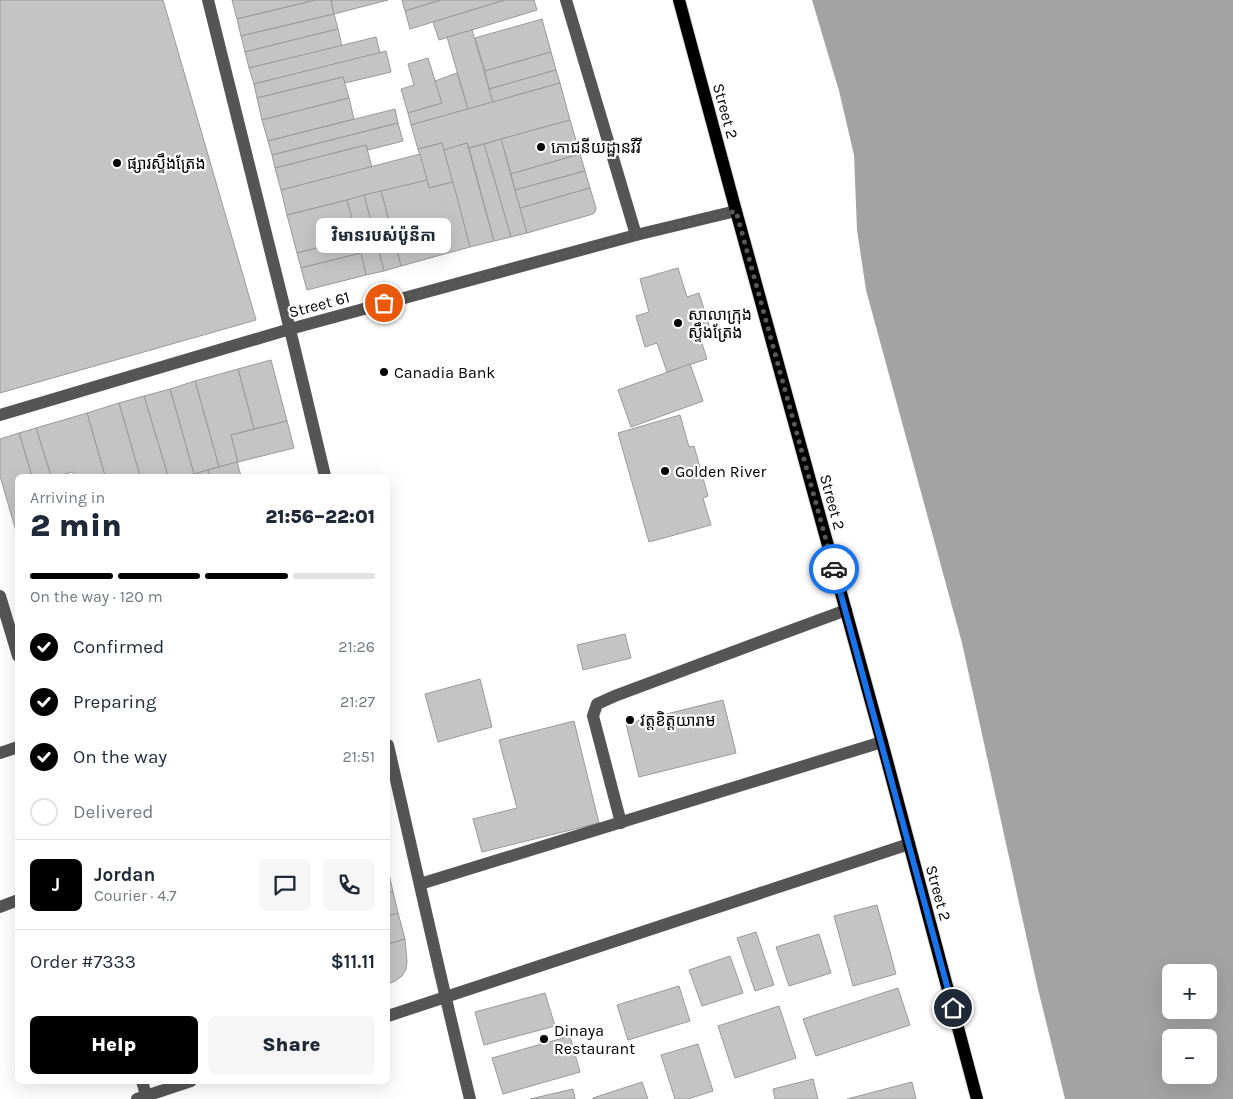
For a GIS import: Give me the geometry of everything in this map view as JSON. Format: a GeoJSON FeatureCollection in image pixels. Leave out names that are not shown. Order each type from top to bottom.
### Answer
{"type":"FeatureCollection","features":[{"type":"Feature","properties":{"kind":"main road","name":"Street 2"},"geometry":{"type":"LineString","coordinates":[[679,0],[882,742],[977,1099]]}},
{"type":"Feature","properties":{"kind":"street"},"geometry":{"type":"LineString","coordinates":[[208,0],[290,329],[324,474]]}},
{"type":"Feature","properties":{"kind":"street"},"geometry":{"type":"LineString","coordinates":[[566,0],[636,235]]}},
{"type":"Feature","properties":{"kind":"street","name":"Street 61"},"geometry":{"type":"LineString","coordinates":[[0,415],[290,329],[636,235],[736,211]]}},
{"type":"Feature","properties":{"kind":"street"},"geometry":{"type":"LineString","coordinates":[[0,596],[15,646]]}},
{"type":"Feature","properties":{"kind":"street"},"geometry":{"type":"LineString","coordinates":[[621,823],[593,716],[597,704],[626,691],[846,610]]}},
{"type":"Feature","properties":{"kind":"street"},"geometry":{"type":"LineString","coordinates":[[420,884],[882,742]]}},
{"type":"Feature","properties":{"kind":"street"},"geometry":{"type":"LineString","coordinates":[[0,753],[15,748]]}},
{"type":"Feature","properties":{"kind":"street"},"geometry":{"type":"LineString","coordinates":[[390,754],[445,998],[470,1099]]}},
{"type":"Feature","properties":{"kind":"street"},"geometry":{"type":"LineString","coordinates":[[390,1015],[909,844]]}},
{"type":"Feature","properties":{"kind":"street"},"geometry":{"type":"LineString","coordinates":[[0,907],[15,901]]}},
{"type":"Feature","properties":{"kind":"street"},"geometry":{"type":"LineString","coordinates":[[142,1084],[143,1098],[182,1084]]}},
{"type":"Feature","properties":{"kind":"shaded area"},"geometry":{"type":"Polygon","coordinates":[[[812,0],[1233,0],[1233,1099],[1065,1099],[1037,985],[962,643],[866,290],[857,230],[854,155],[839,91],[812,0]]]}},
{"type":"Feature","properties":{"kind":"building","name":"ផ្សារស្ទឹងត្រែង"},"geometry":{"type":"Polygon","coordinates":[[[0,0],[163,0],[256,320],[0,393],[0,0]]]}},
{"type":"Feature","properties":{"kind":"building"},"geometry":{"type":"Polygon","coordinates":[[[232,0],[316,0],[237,19],[232,0]]]}},
{"type":"Feature","properties":{"kind":"building"},"geometry":{"type":"Polygon","coordinates":[[[316,0],[331,0],[334,14],[241,36],[237,19],[316,0]]]}},
{"type":"Feature","properties":{"kind":"building"},"geometry":{"type":"Polygon","coordinates":[[[331,0],[388,0],[334,14],[331,0]]]}},
{"type":"Feature","properties":{"kind":"building"},"geometry":{"type":"Polygon","coordinates":[[[402,0],[441,0],[405,11],[402,0]]]}},
{"type":"Feature","properties":{"kind":"building"},"geometry":{"type":"Polygon","coordinates":[[[441,0],[505,0],[410,29],[405,11],[441,0]]]}},
{"type":"Feature","properties":{"kind":"building"},"geometry":{"type":"Polygon","coordinates":[[[505,0],[534,0],[537,10],[439,40],[433,22],[505,0]]]}},
{"type":"Feature","properties":{"kind":"building"},"geometry":{"type":"Polygon","coordinates":[[[334,14],[338,29],[245,52],[241,36],[334,14]]]}},
{"type":"Feature","properties":{"kind":"building"},"geometry":{"type":"Polygon","coordinates":[[[542,19],[551,52],[485,71],[475,38],[542,19]]]}},
{"type":"Feature","properties":{"kind":"building"},"geometry":{"type":"Polygon","coordinates":[[[338,29],[342,46],[249,68],[245,52],[338,29]]]}},
{"type":"Feature","properties":{"kind":"building"},"geometry":{"type":"Polygon","coordinates":[[[472,30],[493,102],[468,109],[447,37],[472,30]]]}},
{"type":"Feature","properties":{"kind":"building"},"geometry":{"type":"Polygon","coordinates":[[[376,37],[380,53],[254,84],[249,68],[376,37]]]}},
{"type":"Feature","properties":{"kind":"building"},"geometry":{"type":"Polygon","coordinates":[[[386,51],[391,72],[345,83],[343,77],[257,98],[254,84],[386,51]]]}},
{"type":"Feature","properties":{"kind":"building"},"geometry":{"type":"Polygon","coordinates":[[[551,52],[556,70],[489,89],[485,71],[551,52]]]}},
{"type":"Feature","properties":{"kind":"building"},"geometry":{"type":"Polygon","coordinates":[[[428,58],[442,103],[408,113],[401,89],[414,85],[408,64],[428,58]]]}},
{"type":"Feature","properties":{"kind":"building"},"geometry":{"type":"Polygon","coordinates":[[[556,70],[560,83],[493,102],[489,89],[556,70]]]}},
{"type":"Feature","properties":{"kind":"building"},"geometry":{"type":"Polygon","coordinates":[[[457,73],[468,109],[411,125],[408,113],[442,103],[435,81],[457,73]]]}},
{"type":"Feature","properties":{"kind":"building"},"geometry":{"type":"Polygon","coordinates":[[[343,77],[349,98],[262,120],[257,98],[343,77]]]}},
{"type":"Feature","properties":{"kind":"building"},"geometry":{"type":"Polygon","coordinates":[[[560,83],[570,120],[469,148],[467,143],[444,150],[442,143],[418,149],[411,125],[560,83]]]}},
{"type":"Feature","properties":{"kind":"building"},"geometry":{"type":"Polygon","coordinates":[[[349,98],[354,119],[268,141],[262,120],[349,98]]]}},
{"type":"Feature","properties":{"kind":"building"},"geometry":{"type":"Polygon","coordinates":[[[395,109],[398,123],[272,155],[268,141],[395,109]]]}},
{"type":"Feature","properties":{"kind":"building","name":"ភោជនីយដ្ឋានវីវី"},"geometry":{"type":"Polygon","coordinates":[[[570,120],[580,154],[511,174],[501,139],[570,120]]]}},
{"type":"Feature","properties":{"kind":"building"},"geometry":{"type":"Polygon","coordinates":[[[398,123],[403,141],[368,150],[366,145],[275,168],[272,155],[398,123]]]}},
{"type":"Feature","properties":{"kind":"building"},"geometry":{"type":"Polygon","coordinates":[[[501,139],[527,233],[511,237],[484,144],[501,139]]]}},
{"type":"Feature","properties":{"kind":"building"},"geometry":{"type":"Polygon","coordinates":[[[442,143],[453,182],[429,188],[418,149],[442,143]]]}},
{"type":"Feature","properties":{"kind":"building"},"geometry":{"type":"Polygon","coordinates":[[[467,143],[494,241],[470,247],[444,150],[467,143]]]}},
{"type":"Feature","properties":{"kind":"building"},"geometry":{"type":"Polygon","coordinates":[[[484,144],[511,237],[494,241],[469,148],[484,144]]]}},
{"type":"Feature","properties":{"kind":"building"},"geometry":{"type":"Polygon","coordinates":[[[366,145],[372,167],[281,190],[275,168],[366,145]]]}},
{"type":"Feature","properties":{"kind":"building"},"geometry":{"type":"Polygon","coordinates":[[[420,154],[427,180],[287,215],[281,190],[420,154]]]}},
{"type":"Feature","properties":{"kind":"building"},"geometry":{"type":"Polygon","coordinates":[[[580,154],[585,171],[515,190],[511,174],[580,154]]]}},
{"type":"Feature","properties":{"kind":"building"},"geometry":{"type":"Polygon","coordinates":[[[585,171],[590,188],[520,208],[515,190],[585,171]]]}},
{"type":"Feature","properties":{"kind":"building"},"geometry":{"type":"Polygon","coordinates":[[[427,180],[429,188],[453,182],[470,247],[401,266],[381,191],[427,180]]]}},
{"type":"Feature","properties":{"kind":"building"},"geometry":{"type":"Polygon","coordinates":[[[590,188],[596,208],[593,214],[527,233],[520,208],[590,188]]]}},
{"type":"Feature","properties":{"kind":"building"},"geometry":{"type":"Polygon","coordinates":[[[381,191],[401,266],[384,271],[364,195],[381,191]]]}},
{"type":"Feature","properties":{"kind":"building"},"geometry":{"type":"Polygon","coordinates":[[[364,195],[384,271],[366,275],[347,200],[364,195]]]}},
{"type":"Feature","properties":{"kind":"building"},"geometry":{"type":"Polygon","coordinates":[[[347,200],[357,238],[297,253],[287,215],[347,200]]]}},
{"type":"Feature","properties":{"kind":"building"},"geometry":{"type":"Polygon","coordinates":[[[357,238],[361,253],[301,268],[297,253],[357,238]]]}},
{"type":"Feature","properties":{"kind":"building"},"geometry":{"type":"Polygon","coordinates":[[[361,253],[366,275],[307,290],[301,268],[361,253]]]}},
{"type":"Feature","properties":{"kind":"building"},"geometry":{"type":"Polygon","coordinates":[[[678,268],[687,297],[699,293],[710,328],[698,331],[707,359],[667,372],[657,343],[645,347],[636,316],[649,312],[640,279],[678,268]]]}},
{"type":"Feature","properties":{"kind":"building"},"geometry":{"type":"Polygon","coordinates":[[[271,360],[287,421],[254,429],[238,369],[271,360]]]}},
{"type":"Feature","properties":{"kind":"building"},"geometry":{"type":"Polygon","coordinates":[[[690,364],[703,401],[631,427],[618,390],[690,364]]]}},
{"type":"Feature","properties":{"kind":"building"},"geometry":{"type":"Polygon","coordinates":[[[238,369],[254,429],[231,435],[238,462],[219,467],[195,381],[238,369]]]}},
{"type":"Feature","properties":{"kind":"building"},"geometry":{"type":"Polygon","coordinates":[[[195,381],[219,467],[194,474],[170,389],[195,381]]]}},
{"type":"Feature","properties":{"kind":"building"},"geometry":{"type":"Polygon","coordinates":[[[170,389],[194,474],[167,474],[144,396],[170,389]]]}},
{"type":"Feature","properties":{"kind":"building"},"geometry":{"type":"Polygon","coordinates":[[[144,396],[167,474],[139,474],[119,403],[144,396]]]}},
{"type":"Feature","properties":{"kind":"building"},"geometry":{"type":"Polygon","coordinates":[[[119,403],[139,474],[104,474],[87,413],[119,403]]]}},
{"type":"Feature","properties":{"kind":"building"},"geometry":{"type":"Polygon","coordinates":[[[87,413],[104,474],[74,474],[73,472],[50,474],[36,428],[87,413]]]}},
{"type":"Feature","properties":{"kind":"building","name":"Golden River"},"geometry":{"type":"Polygon","coordinates":[[[680,415],[689,447],[694,446],[708,496],[703,498],[711,525],[649,542],[618,433],[680,415]]]}},
{"type":"Feature","properties":{"kind":"building"},"geometry":{"type":"Polygon","coordinates":[[[287,421],[294,448],[238,462],[231,435],[287,421]]]}},
{"type":"Feature","properties":{"kind":"building"},"geometry":{"type":"Polygon","coordinates":[[[36,428],[50,474],[31,474],[19,433],[36,428]]]}},
{"type":"Feature","properties":{"kind":"building"},"geometry":{"type":"Polygon","coordinates":[[[19,433],[31,474],[15,474],[15,528],[0,476],[0,439],[19,433]]]}},
{"type":"Feature","properties":{"kind":"building"},"geometry":{"type":"Polygon","coordinates":[[[237,462],[240,474],[209,474],[208,470],[237,462]]]}},
{"type":"Feature","properties":{"kind":"building"},"geometry":{"type":"Polygon","coordinates":[[[208,470],[209,474],[194,474],[208,470]]]}},
{"type":"Feature","properties":{"kind":"building"},"geometry":{"type":"Polygon","coordinates":[[[625,634],[631,658],[583,670],[577,645],[625,634]]]}},
{"type":"Feature","properties":{"kind":"building"},"geometry":{"type":"Polygon","coordinates":[[[480,679],[492,727],[438,742],[425,694],[480,679]]]}},
{"type":"Feature","properties":{"kind":"building"},"geometry":{"type":"Polygon","coordinates":[[[723,700],[736,753],[639,777],[626,724],[723,700]]]}},
{"type":"Feature","properties":{"kind":"building"},"geometry":{"type":"Polygon","coordinates":[[[574,721],[599,823],[482,852],[473,819],[517,808],[499,740],[574,721]]]}},
{"type":"Feature","properties":{"kind":"building"},"geometry":{"type":"Polygon","coordinates":[[[390,878],[393,892],[390,893],[390,878]]]}},
{"type":"Feature","properties":{"kind":"building"},"geometry":{"type":"Polygon","coordinates":[[[393,892],[398,913],[390,915],[390,893],[393,892]]]}},
{"type":"Feature","properties":{"kind":"building"},"geometry":{"type":"Polygon","coordinates":[[[877,905],[896,974],[853,986],[834,916],[877,905]]]}},
{"type":"Feature","properties":{"kind":"building"},"geometry":{"type":"Polygon","coordinates":[[[398,913],[405,939],[390,943],[390,915],[398,913]]]}},
{"type":"Feature","properties":{"kind":"building"},"geometry":{"type":"Polygon","coordinates":[[[756,932],[774,985],[755,991],[737,938],[756,932]]]}},
{"type":"Feature","properties":{"kind":"building"},"geometry":{"type":"Polygon","coordinates":[[[819,934],[831,973],[789,986],[776,947],[819,934]]]}},
{"type":"Feature","properties":{"kind":"building"},"geometry":{"type":"Polygon","coordinates":[[[405,939],[407,961],[406,969],[402,976],[390,983],[390,943],[405,939]]]}},
{"type":"Feature","properties":{"kind":"building"},"geometry":{"type":"Polygon","coordinates":[[[730,956],[743,993],[702,1006],[689,970],[730,956]]]}},
{"type":"Feature","properties":{"kind":"building"},"geometry":{"type":"Polygon","coordinates":[[[679,986],[690,1021],[628,1040],[617,1005],[679,986]]]}},
{"type":"Feature","properties":{"kind":"building"},"geometry":{"type":"Polygon","coordinates":[[[898,988],[910,1025],[816,1056],[803,1019],[898,988]]]}},
{"type":"Feature","properties":{"kind":"building"},"geometry":{"type":"Polygon","coordinates":[[[545,993],[555,1026],[484,1045],[475,1012],[545,993]]]}},
{"type":"Feature","properties":{"kind":"building"},"geometry":{"type":"Polygon","coordinates":[[[779,1006],[796,1058],[735,1078],[718,1026],[779,1006]]]}},
{"type":"Feature","properties":{"kind":"building"},"geometry":{"type":"Polygon","coordinates":[[[570,1036],[580,1072],[503,1094],[492,1058],[570,1036]]]}},
{"type":"Feature","properties":{"kind":"building"},"geometry":{"type":"Polygon","coordinates":[[[698,1044],[713,1091],[688,1099],[675,1099],[661,1055],[698,1044]]]}},
{"type":"Feature","properties":{"kind":"building"},"geometry":{"type":"Polygon","coordinates":[[[813,1079],[818,1099],[775,1099],[773,1089],[813,1079]]]}},
{"type":"Feature","properties":{"kind":"building"},"geometry":{"type":"Polygon","coordinates":[[[642,1082],[648,1099],[593,1099],[593,1098],[642,1082]]]}},
{"type":"Feature","properties":{"kind":"building"},"geometry":{"type":"Polygon","coordinates":[[[912,1082],[916,1099],[847,1099],[912,1082]]]}},
{"type":"Feature","properties":{"kind":"building"},"geometry":{"type":"Polygon","coordinates":[[[573,1089],[575,1099],[530,1099],[573,1089]]]}},
{"type":"Feature","properties":{"kind":"way so far"},"geometry":{"type":"LineString","coordinates":[[384,303],[636,235],[736,211],[834,569]]}},
{"type":"Feature","properties":{"kind":"place","name":"ភោជនីយដ្ឋានវីវី"},"geometry":{"type":"Point","coordinates":[541,147]}},
{"type":"Feature","properties":{"kind":"place","name":"ផ្សារស្ទឹងត្រែង"},"geometry":{"type":"Point","coordinates":[117,163]}},
{"type":"Feature","properties":{"kind":"place","name":"វិមានរបស់ប៉ូនីកា"},"geometry":{"type":"Point","coordinates":[384,303]}},
{"type":"Feature","properties":{"kind":"place","name":"សាលាក្រុង ស្ទឹងត្រែង"},"geometry":{"type":"Point","coordinates":[678,323]}},
{"type":"Feature","properties":{"kind":"place","name":"Canadia Bank"},"geometry":{"type":"Point","coordinates":[384,372]}},
{"type":"Feature","properties":{"kind":"place","name":"Golden River"},"geometry":{"type":"Point","coordinates":[665,471]}},
{"type":"Feature","properties":{"kind":"place","name":"វត្តខិត្តយារាម"},"geometry":{"type":"Point","coordinates":[630,720]}},
{"type":"Feature","properties":{"kind":"place","name":"Dinaya Restaurant"},"geometry":{"type":"Point","coordinates":[544,1039]}},
{"type":"Feature","properties":{"kind":"route"},"geometry":{"type":"LineString","coordinates":[[834,569],[953,1008]]}}]}
